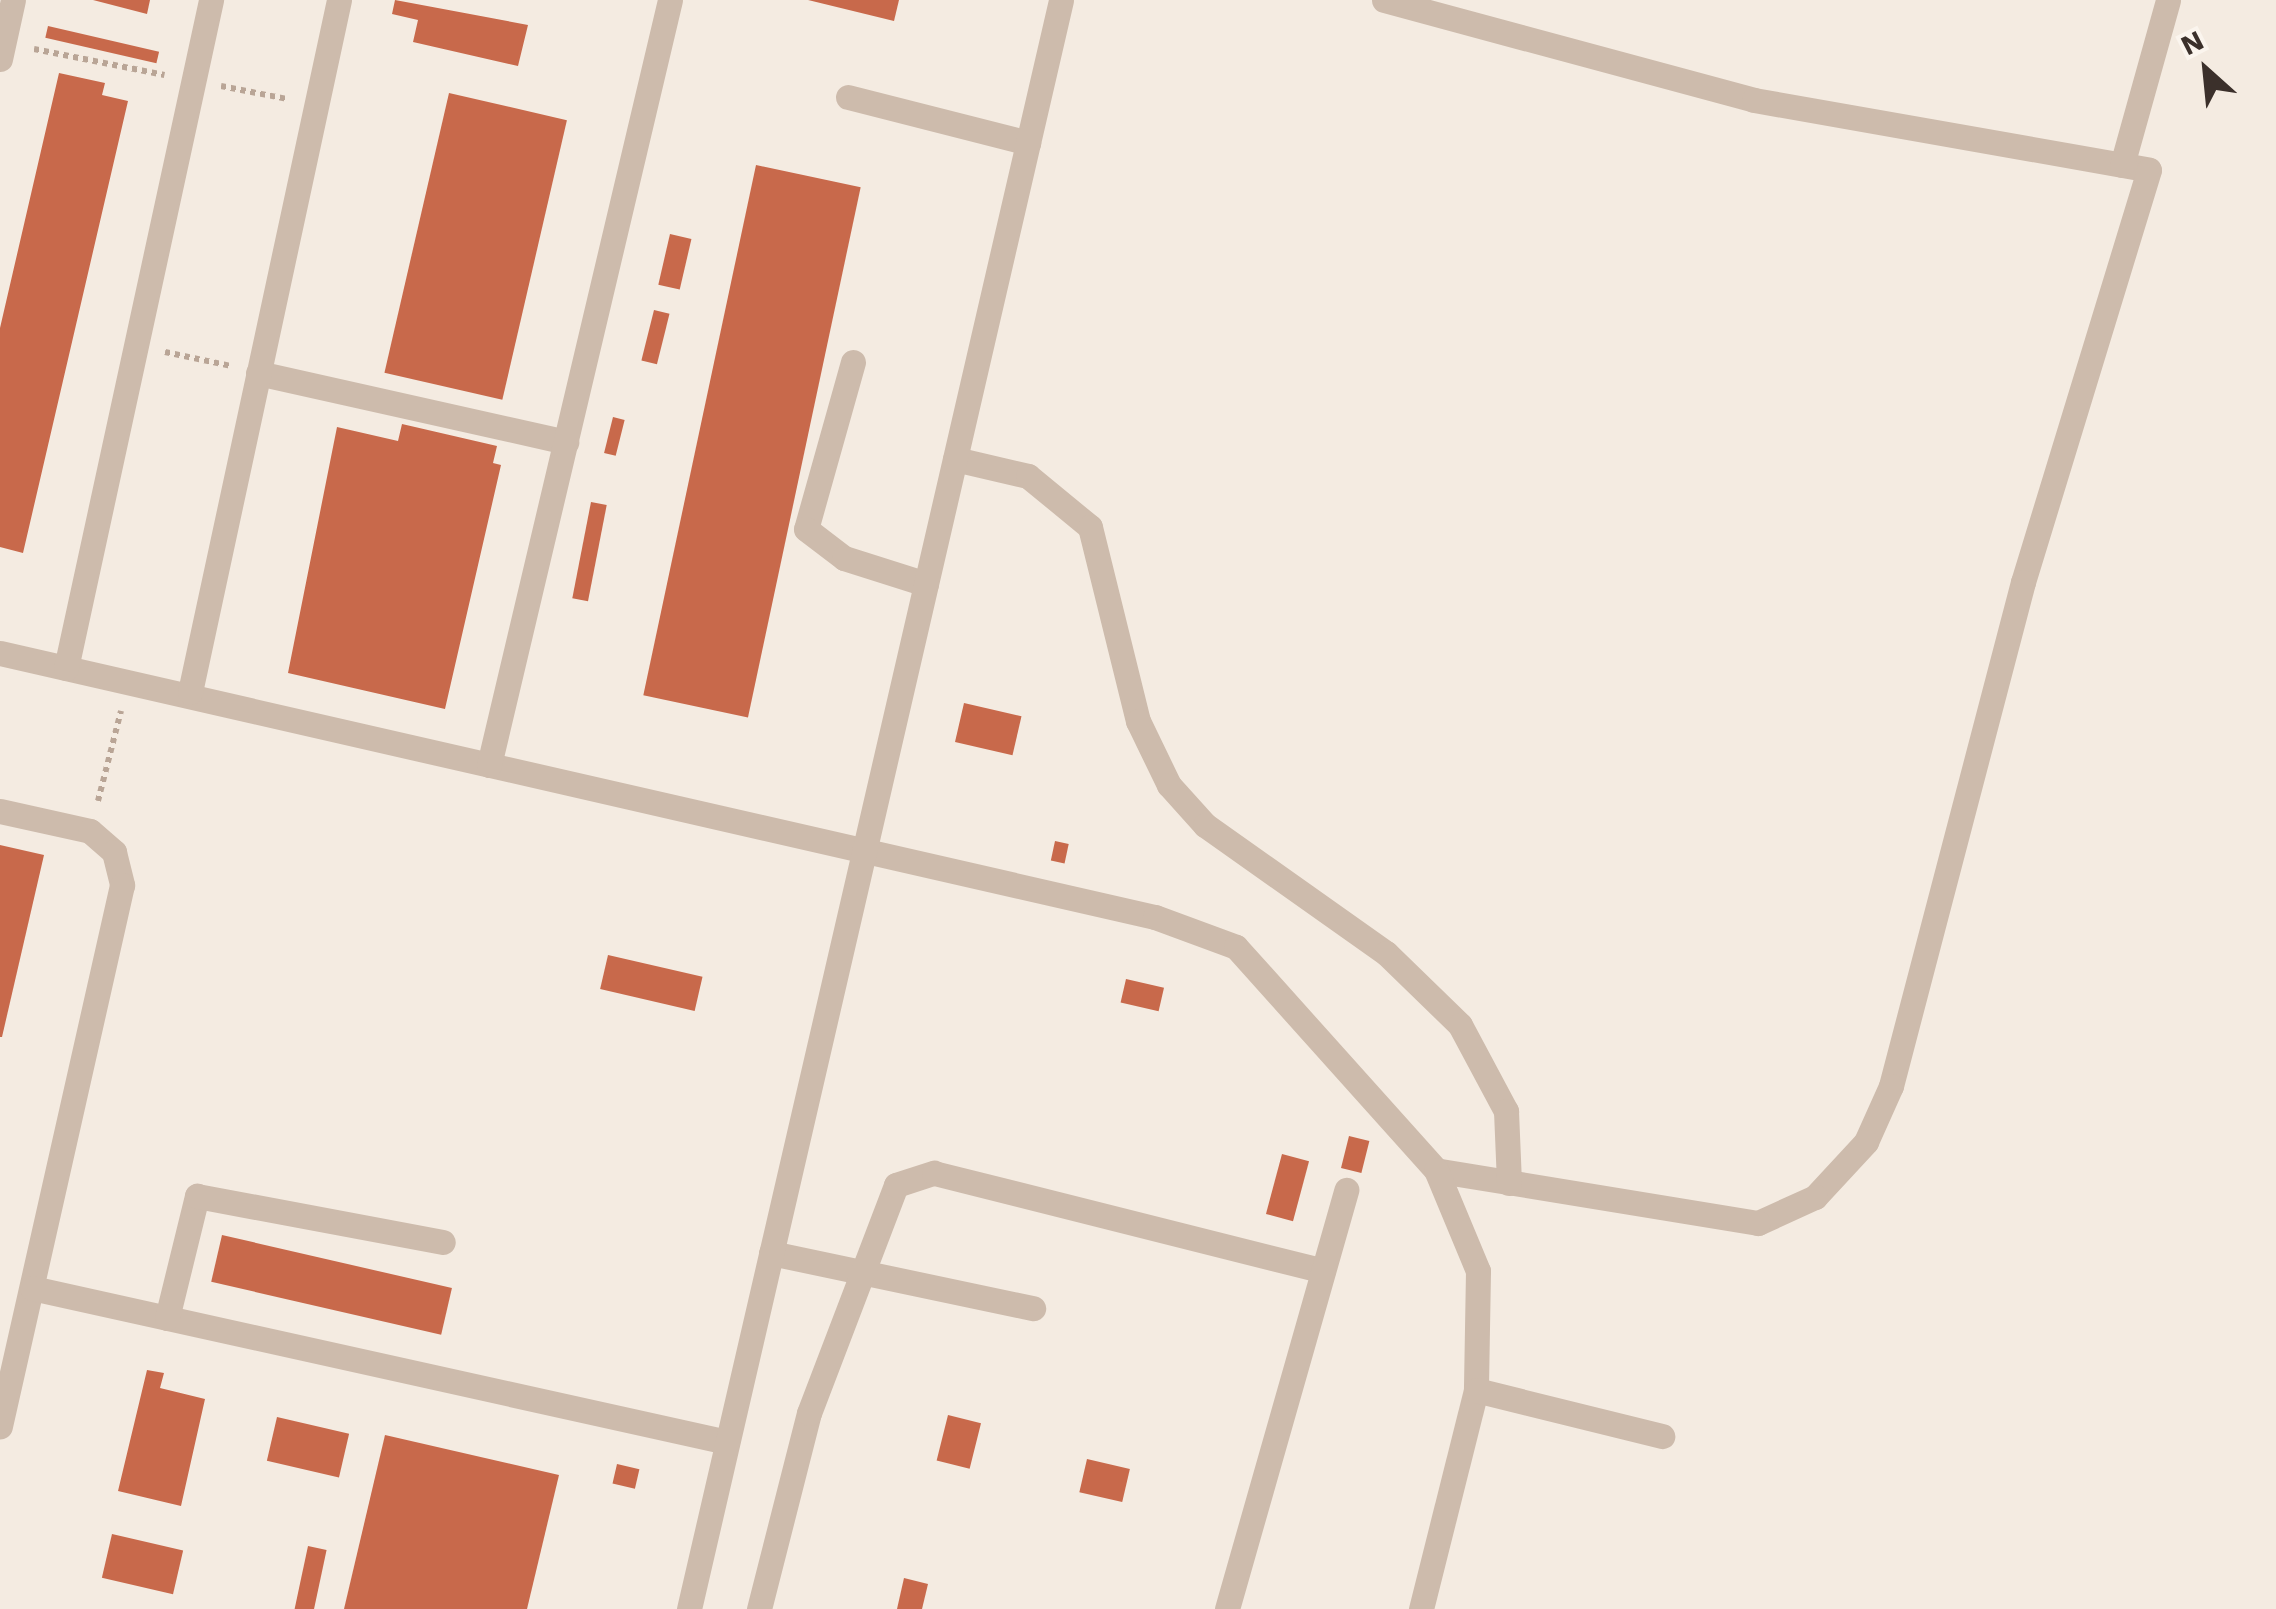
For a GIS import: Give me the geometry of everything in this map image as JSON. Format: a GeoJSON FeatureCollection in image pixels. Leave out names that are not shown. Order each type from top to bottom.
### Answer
{"type":"FeatureCollection","features":[{"type":"Feature","properties":{"kind":"lane"},"geometry":{"type":"LineString","coordinates":[[0,59],[13,0]]}},
{"type":"Feature","properties":{"kind":"lane"},"geometry":{"type":"LineString","coordinates":[[66,668],[211,0]]}},
{"type":"Feature","properties":{"kind":"lane"},"geometry":{"type":"LineString","coordinates":[[190,692],[338,0]]}},
{"type":"Feature","properties":{"kind":"lane"},"geometry":{"type":"LineString","coordinates":[[489,765],[670,0]]}},
{"type":"Feature","properties":{"kind":"lane"},"geometry":{"type":"LineString","coordinates":[[688,1609],[1061,0]]}},
{"type":"Feature","properties":{"kind":"lane"},"geometry":{"type":"LineString","coordinates":[[1384,0],[1754,100],[2149,170],[2023,582],[1891,1086],[1866,1142],[1815,1196],[1758,1223],[1436,1170]]}},
{"type":"Feature","properties":{"kind":"lane"},"geometry":{"type":"LineString","coordinates":[[2122,164],[2168,0]]}},
{"type":"Feature","properties":{"kind":"lane"},"geometry":{"type":"LineString","coordinates":[[848,97],[1028,142]]}},
{"type":"Feature","properties":{"kind":"lane"},"geometry":{"type":"LineString","coordinates":[[853,362],[806,529],[844,558],[926,584]]}},
{"type":"Feature","properties":{"kind":"lane"},"geometry":{"type":"LineString","coordinates":[[258,372],[566,442]]}},
{"type":"Feature","properties":{"kind":"lane"},"geometry":{"type":"LineString","coordinates":[[954,459],[1028,476],[1090,526],[1138,722],[1170,785],[1205,824],[1386,953],[1460,1025],[1506,1111],[1509,1183]]}},
{"type":"Feature","properties":{"kind":"lane"},"geometry":{"type":"LineString","coordinates":[[0,653],[190,692],[489,765],[1155,917],[1236,947],[1436,1170],[1478,1272],[1476,1390],[1421,1609]]}},
{"type":"Feature","properties":{"kind":"lane"},"geometry":{"type":"LineString","coordinates":[[0,812],[90,831],[114,852],[122,885],[0,1426]]}},
{"type":"Feature","properties":{"kind":"lane"},"geometry":{"type":"LineString","coordinates":[[759,1609],[810,1413],[884,1198],[934,1174],[1323,1271]]}},
{"type":"Feature","properties":{"kind":"lane"},"geometry":{"type":"LineString","coordinates":[[1227,1609],[1346,1190]]}},
{"type":"Feature","properties":{"kind":"lane"},"geometry":{"type":"LineString","coordinates":[[167,1318],[197,1196],[443,1242]]}},
{"type":"Feature","properties":{"kind":"lane"},"geometry":{"type":"LineString","coordinates":[[771,1253],[1033,1308]]}},
{"type":"Feature","properties":{"kind":"lane"},"geometry":{"type":"LineString","coordinates":[[32,1288],[728,1442]]}},
{"type":"Feature","properties":{"kind":"lane"},"geometry":{"type":"LineString","coordinates":[[1476,1390],[1662,1436]]}},
{"type":"Feature","properties":{"kind":"path"},"geometry":{"type":"LineString","coordinates":[[136,345],[258,372]]}},
{"type":"Feature","properties":{"kind":"path"},"geometry":{"type":"LineString","coordinates":[[90,831],[128,681]]}},
{"type":"Feature","properties":{"kind":"building"},"geometry":{"type":"Polygon","coordinates":[[[93,0],[150,0],[147,14],[93,0]]]}},
{"type":"Feature","properties":{"kind":"building"},"geometry":{"type":"Polygon","coordinates":[[[395,0],[528,25],[518,66],[413,42],[418,20],[392,14],[395,0]]]}},
{"type":"Feature","properties":{"kind":"building"},"geometry":{"type":"Polygon","coordinates":[[[808,0],[899,0],[894,21],[808,0]]]}},
{"type":"Feature","properties":{"kind":"building"},"geometry":{"type":"Polygon","coordinates":[[[48,26],[159,52],[156,63],[45,38],[48,26]]]}},
{"type":"Feature","properties":{"kind":"building"},"geometry":{"type":"Polygon","coordinates":[[[59,73],[105,83],[102,95],[128,101],[23,553],[0,547],[0,328],[59,73]]]}},
{"type":"Feature","properties":{"kind":"building"},"geometry":{"type":"Polygon","coordinates":[[[449,93],[567,120],[502,400],[384,373],[449,93]]]}},
{"type":"Feature","properties":{"kind":"building"},"geometry":{"type":"Polygon","coordinates":[[[756,165],[861,187],[748,717],[643,695],[756,165]]]}},
{"type":"Feature","properties":{"kind":"building"},"geometry":{"type":"Polygon","coordinates":[[[670,234],[691,239],[680,290],[658,285],[670,234]]]}},
{"type":"Feature","properties":{"kind":"building"},"geometry":{"type":"Polygon","coordinates":[[[654,310],[670,314],[657,364],[641,360],[654,310]]]}},
{"type":"Feature","properties":{"kind":"building"},"geometry":{"type":"Polygon","coordinates":[[[613,417],[625,420],[616,456],[604,453],[613,417]]]}},
{"type":"Feature","properties":{"kind":"building"},"geometry":{"type":"Polygon","coordinates":[[[402,424],[497,446],[493,463],[501,465],[445,709],[288,673],[337,427],[398,441],[402,424]]]}},
{"type":"Feature","properties":{"kind":"building"},"geometry":{"type":"Polygon","coordinates":[[[591,502],[607,505],[588,601],[572,598],[591,502]]]}},
{"type":"Feature","properties":{"kind":"building"},"geometry":{"type":"Polygon","coordinates":[[[964,703],[1021,716],[1012,755],[955,742],[964,703]]]}},
{"type":"Feature","properties":{"kind":"building"},"geometry":{"type":"Polygon","coordinates":[[[1055,841],[1069,844],[1065,863],[1051,861],[1055,841]]]}},
{"type":"Feature","properties":{"kind":"building"},"geometry":{"type":"Polygon","coordinates":[[[0,845],[44,855],[2,1037],[0,1037],[0,845]]]}},
{"type":"Feature","properties":{"kind":"building"},"geometry":{"type":"Polygon","coordinates":[[[608,955],[703,977],[695,1011],[600,989],[608,955]]]}},
{"type":"Feature","properties":{"kind":"building"},"geometry":{"type":"Polygon","coordinates":[[[1126,979],[1164,988],[1159,1011],[1121,1002],[1126,979]]]}},
{"type":"Feature","properties":{"kind":"building"},"geometry":{"type":"Polygon","coordinates":[[[1349,1136],[1369,1141],[1361,1173],[1341,1168],[1349,1136]]]}},
{"type":"Feature","properties":{"kind":"building"},"geometry":{"type":"Polygon","coordinates":[[[1282,1154],[1309,1161],[1293,1221],[1266,1214],[1282,1154]]]}},
{"type":"Feature","properties":{"kind":"building"},"geometry":{"type":"Polygon","coordinates":[[[222,1235],[452,1288],[441,1335],[211,1282],[222,1235]]]}},
{"type":"Feature","properties":{"kind":"building"},"geometry":{"type":"Polygon","coordinates":[[[147,1370],[164,1373],[160,1388],[205,1399],[181,1506],[118,1491],[147,1370]]]}},
{"type":"Feature","properties":{"kind":"building"},"geometry":{"type":"Polygon","coordinates":[[[948,1415],[981,1423],[970,1469],[937,1461],[948,1415]]]}},
{"type":"Feature","properties":{"kind":"building"},"geometry":{"type":"Polygon","coordinates":[[[277,1417],[349,1434],[339,1477],[267,1461],[277,1417]]]}},
{"type":"Feature","properties":{"kind":"building"},"geometry":{"type":"Polygon","coordinates":[[[385,1435],[559,1475],[527,1609],[344,1609],[385,1435]]]}},
{"type":"Feature","properties":{"kind":"building"},"geometry":{"type":"Polygon","coordinates":[[[1087,1459],[1130,1469],[1122,1502],[1079,1492],[1087,1459]]]}},
{"type":"Feature","properties":{"kind":"building"},"geometry":{"type":"Polygon","coordinates":[[[617,1464],[639,1469],[635,1489],[613,1483],[617,1464]]]}},
{"type":"Feature","properties":{"kind":"building"},"geometry":{"type":"Polygon","coordinates":[[[112,1534],[183,1550],[173,1594],[102,1578],[112,1534]]]}},
{"type":"Feature","properties":{"kind":"building"},"geometry":{"type":"Polygon","coordinates":[[[308,1546],[327,1550],[314,1609],[295,1609],[308,1546]]]}},
{"type":"Feature","properties":{"kind":"building"},"geometry":{"type":"Polygon","coordinates":[[[904,1578],[928,1584],[922,1609],[897,1609],[904,1578]]]}}]}
